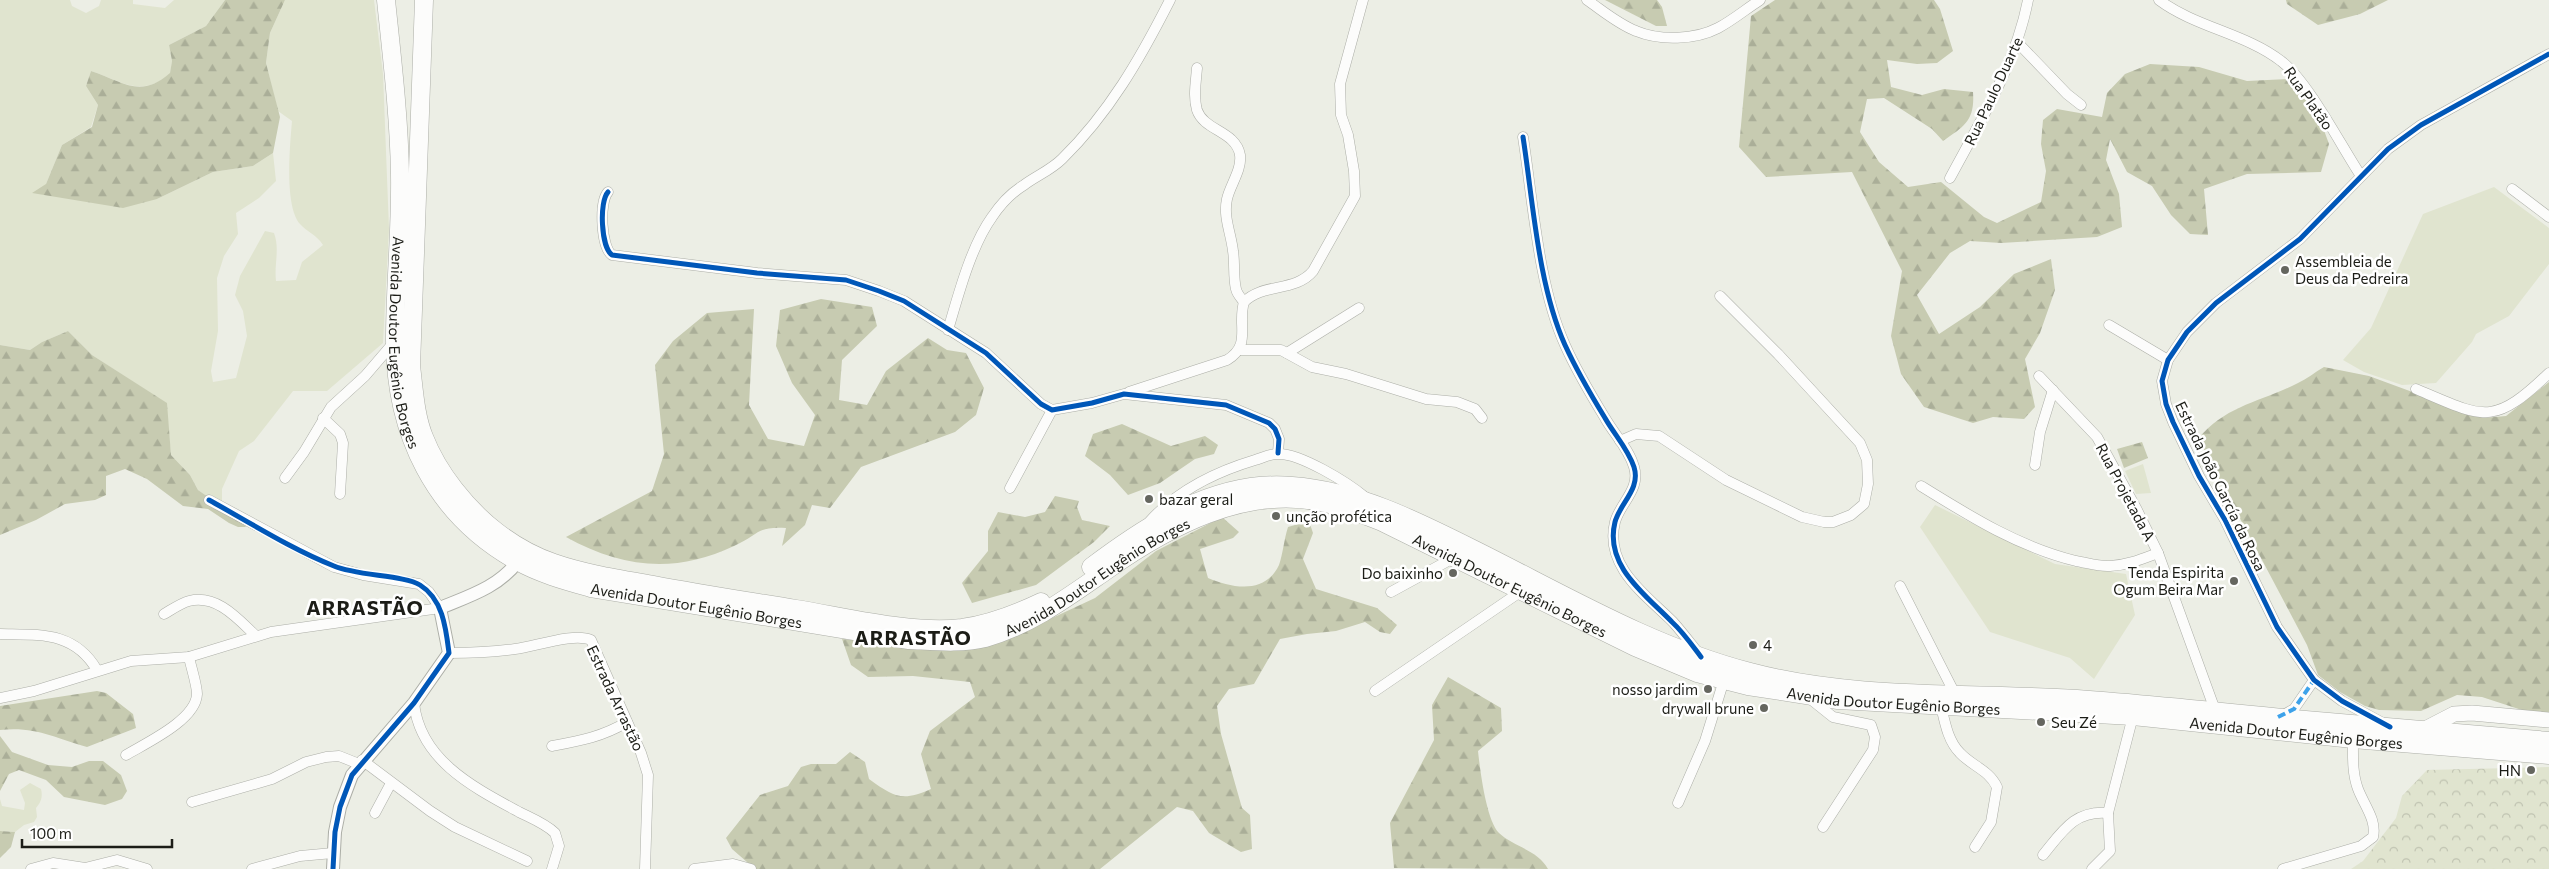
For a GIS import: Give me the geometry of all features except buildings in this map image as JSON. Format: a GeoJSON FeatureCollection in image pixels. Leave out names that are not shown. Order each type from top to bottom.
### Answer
{"type":"FeatureCollection","features":[{"type":"Feature","properties":{"kind":"highway","name":"Avenida Doutor Eugênio Borges"},"geometry":{"type":"LineString","coordinates":[[386,0],[400,174],[395,341],[398,380],[404,418],[416,454],[436,486],[467,526],[518,561],[551,576],[591,588],[849,631],[943,642],[983,638],[1014,628],[1057,605],[1126,556],[1167,532],[1224,508],[1258,500],[1287,498],[1319,501],[1347,508],[1456,556],[1635,647],[1697,673],[1724,680],[1808,696],[1941,706],[2133,716],[2353,739],[2549,755]]}},
{"type":"Feature","properties":{"kind":"highway","name":"Avenida Doutor Eugênio Borges"},"geometry":{"type":"LineString","coordinates":[[424,0],[419,172],[411,335],[411,366],[416,407],[423,436],[437,464],[464,500],[496,531],[523,549],[553,562],[597,575],[885,623],[961,628],[993,621],[1025,609],[1055,594],[1143,529],[1185,507],[1222,493],[1259,486],[1287,485],[1319,489],[1372,502],[1518,571],[1599,614],[1652,638],[1702,657],[1750,672],[1840,688],[2074,699],[2549,741]]}},
{"type":"Feature","properties":{"kind":"main road"},"geometry":{"type":"LineString","coordinates":[[2425,729],[2454,714],[2472,713],[2549,720]]}},
{"type":"Feature","properties":{"kind":"street"},"geometry":{"type":"LineString","coordinates":[[948,330],[962,280],[990,219],[1002,203],[1022,186],[1060,161],[1086,135],[1132,73],[1170,0]]}},
{"type":"Feature","properties":{"kind":"street"},"geometry":{"type":"LineString","coordinates":[[1244,302],[1259,292],[1307,280],[1353,202],[1356,191],[1354,171],[1348,135],[1341,115],[1340,92],[1363,0]]}},
{"type":"Feature","properties":{"kind":"street"},"geometry":{"type":"LineString","coordinates":[[1587,0],[1637,32],[1683,38],[1704,34],[1719,28],[1760,0]]}},
{"type":"Feature","properties":{"kind":"street","name":"Rua Paulo Duarte"},"geometry":{"type":"LineString","coordinates":[[1950,178],[1977,129],[2018,43],[2028,0]]}},
{"type":"Feature","properties":{"kind":"street","name":"Rua Platão"},"geometry":{"type":"LineString","coordinates":[[2159,0],[2208,27],[2257,47],[2282,61],[2294,73],[2312,98],[2361,176]]}},
{"type":"Feature","properties":{"kind":"street"},"geometry":{"type":"LineString","coordinates":[[2018,43],[2067,94],[2081,105]]}},
{"type":"Feature","properties":{"kind":"street","name":"Estrada João García da Rosa"},"geometry":{"type":"LineString","coordinates":[[2390,727],[2342,701],[2314,680],[2277,627],[2225,520],[2199,476],[2173,422],[2166,404],[2162,381],[2168,360],[2187,332],[2216,304],[2300,239],[2388,149],[2421,125],[2549,54]]}},
{"type":"Feature","properties":{"kind":"street"},"geometry":{"type":"LineString","coordinates":[[1197,68],[1195,100],[1197,110],[1202,119],[1229,136],[1237,146],[1240,156],[1239,166],[1227,197],[1226,210],[1232,239],[1236,289],[1244,302],[1240,350]]}},
{"type":"Feature","properties":{"kind":"street"},"geometry":{"type":"LineString","coordinates":[[1523,137],[1541,254],[1550,298],[1565,344],[1604,418],[1634,466],[1636,477],[1626,503],[1615,521],[1614,534],[1617,556],[1629,581],[1674,623],[1702,657]]}},
{"type":"Feature","properties":{"kind":"street"},"geometry":{"type":"LineString","coordinates":[[2512,189],[2549,217]]}},
{"type":"Feature","properties":{"kind":"street"},"geometry":{"type":"LineString","coordinates":[[608,192],[603,201],[604,242],[612,255],[757,273],[846,280],[904,301],[986,353],[1041,404],[1052,410],[1092,403],[1124,394],[1227,360],[1240,350],[1281,350],[1294,359],[1312,367],[1346,374],[1426,400],[1457,402],[1475,409],[1482,418]]}},
{"type":"Feature","properties":{"kind":"street"},"geometry":{"type":"LineString","coordinates":[[1620,441],[1636,434],[1658,436],[1726,480],[1802,517],[1833,522],[1852,515],[1864,504],[1868,484],[1867,460],[1860,443],[1778,354],[1720,296]]}},
{"type":"Feature","properties":{"kind":"street"},"geometry":{"type":"LineString","coordinates":[[1287,353],[1359,308]]}},
{"type":"Feature","properties":{"kind":"street"},"geometry":{"type":"LineString","coordinates":[[2109,326],[2168,360]]}},
{"type":"Feature","properties":{"kind":"street"},"geometry":{"type":"LineString","coordinates":[[285,478],[304,452],[323,418],[365,376],[395,341]]}},
{"type":"Feature","properties":{"kind":"street"},"geometry":{"type":"LineString","coordinates":[[2416,390],[2460,408],[2479,413],[2496,412],[2523,398],[2549,373]]}},
{"type":"Feature","properties":{"kind":"street","name":"Rua Projetada A"},"geometry":{"type":"LineString","coordinates":[[2039,376],[2097,436],[2158,553],[2215,710]]}},
{"type":"Feature","properties":{"kind":"street"},"geometry":{"type":"LineString","coordinates":[[2035,464],[2042,424],[2053,390]]}},
{"type":"Feature","properties":{"kind":"street"},"geometry":{"type":"LineString","coordinates":[[1124,394],[1226,405],[1256,416],[1275,428],[1279,439],[1278,453]]}},
{"type":"Feature","properties":{"kind":"street"},"geometry":{"type":"LineString","coordinates":[[1010,488],[1052,410]]}},
{"type":"Feature","properties":{"kind":"street"},"geometry":{"type":"LineString","coordinates":[[323,418],[340,434],[342,443],[340,494]]}},
{"type":"Feature","properties":{"kind":"street"},"geometry":{"type":"LineString","coordinates":[[1143,529],[1161,509],[1190,487],[1228,468],[1278,453],[1304,461],[1333,474],[1372,502]]}},
{"type":"Feature","properties":{"kind":"street"},"geometry":{"type":"LineString","coordinates":[[1921,486],[1996,532],[2043,551],[2067,558],[2109,566],[2130,563],[2158,553]]}},
{"type":"Feature","properties":{"kind":"street"},"geometry":{"type":"LineString","coordinates":[[209,500],[334,566],[363,575],[419,584],[429,592],[440,608],[448,653],[414,703],[361,762],[346,789],[340,807],[333,853],[333,869]]}},
{"type":"Feature","properties":{"kind":"street"},"geometry":{"type":"LineString","coordinates":[[1391,592],[1456,556]]}},
{"type":"Feature","properties":{"kind":"street"},"geometry":{"type":"LineString","coordinates":[[0,698],[34,691],[131,661],[189,657],[271,632],[440,608],[492,586],[503,578],[518,561]]}},
{"type":"Feature","properties":{"kind":"street"},"geometry":{"type":"LineString","coordinates":[[1900,586],[1955,694]]}},
{"type":"Feature","properties":{"kind":"street"},"geometry":{"type":"LineString","coordinates":[[1375,691],[1523,590]]}},
{"type":"Feature","properties":{"kind":"street"},"geometry":{"type":"LineString","coordinates":[[164,614],[188,601],[205,601],[225,607],[256,636]]}},
{"type":"Feature","properties":{"kind":"street"},"geometry":{"type":"LineString","coordinates":[[0,634],[53,636],[68,641],[90,658],[97,670]]}},
{"type":"Feature","properties":{"kind":"street","name":"Estrada Arrastão"},"geometry":{"type":"LineString","coordinates":[[448,653],[516,649],[571,638],[587,638],[595,647],[641,753],[648,775],[645,869]]}},
{"type":"Feature","properties":{"kind":"street"},"geometry":{"type":"LineString","coordinates":[[126,755],[173,727],[187,716],[197,695],[189,657]]}},
{"type":"Feature","properties":{"kind":"street"},"geometry":{"type":"LineString","coordinates":[[1678,803],[1705,741],[1724,680]]}},
{"type":"Feature","properties":{"kind":"street"},"geometry":{"type":"LineString","coordinates":[[2278,718],[2294,709],[2314,680]]}},
{"type":"Feature","properties":{"kind":"street"},"geometry":{"type":"LineString","coordinates":[[1808,696],[1833,717],[1871,725],[1875,737],[1873,750],[1823,827]]}},
{"type":"Feature","properties":{"kind":"street"},"geometry":{"type":"LineString","coordinates":[[414,703],[420,732],[452,771],[465,782],[555,833],[559,846],[555,868]]}},
{"type":"Feature","properties":{"kind":"street"},"geometry":{"type":"LineString","coordinates":[[1941,706],[1951,742],[1960,754],[1986,772],[1997,787],[1991,822],[1975,847]]}},
{"type":"Feature","properties":{"kind":"street"},"geometry":{"type":"LineString","coordinates":[[2092,869],[2110,851],[2108,813],[2133,716]]}},
{"type":"Feature","properties":{"kind":"street"},"geometry":{"type":"LineString","coordinates":[[552,746],[608,733],[627,722]]}},
{"type":"Feature","properties":{"kind":"street"},"geometry":{"type":"LineString","coordinates":[[2283,869],[2361,846],[2373,837],[2373,822],[2355,779],[2353,739]]}},
{"type":"Feature","properties":{"kind":"street"},"geometry":{"type":"LineString","coordinates":[[192,802],[272,779],[306,762],[339,756],[361,762],[455,827],[528,861]]}},
{"type":"Feature","properties":{"kind":"street"},"geometry":{"type":"LineString","coordinates":[[375,813],[391,783]]}},
{"type":"Feature","properties":{"kind":"street"},"geometry":{"type":"LineString","coordinates":[[2043,855],[2062,831],[2076,819],[2088,813],[2108,813]]}},
{"type":"Feature","properties":{"kind":"street"},"geometry":{"type":"LineString","coordinates":[[252,869],[300,856],[333,853]]}},
{"type":"Feature","properties":{"kind":"street"},"geometry":{"type":"LineString","coordinates":[[31,869],[53,863],[86,868],[116,860],[147,869]]}},
{"type":"Feature","properties":{"kind":"street"},"geometry":{"type":"LineString","coordinates":[[694,869],[733,864],[751,869]]}},
{"type":"Feature","properties":{"kind":"green space"},"geometry":{"type":"Polygon","coordinates":[[[0,0],[70,0],[72,6],[86,13],[99,6],[101,0],[133,0],[133,4],[165,8],[174,0],[225,0],[206,26],[169,45],[172,61],[170,74],[159,81],[150,85],[132,86],[91,71],[86,86],[98,105],[91,127],[62,145],[46,184],[157,199],[213,172],[253,166],[273,153],[276,181],[259,198],[236,213],[238,234],[224,256],[217,278],[218,331],[211,371],[213,382],[236,378],[247,336],[243,311],[235,295],[240,276],[265,231],[274,233],[276,239],[276,281],[296,280],[302,262],[323,245],[300,224],[292,204],[289,175],[292,121],[278,111],[266,63],[270,33],[285,0],[374,0],[383,74],[389,229],[383,343],[327,391],[293,391],[254,441],[239,451],[222,489],[222,507],[198,490],[190,475],[171,455],[166,403],[92,355],[68,331],[42,342],[30,350],[0,345],[0,0]]]}},
{"type":"Feature","properties":{"kind":"green space"},"geometry":{"type":"Polygon","coordinates":[[[225,0],[285,0],[270,33],[266,63],[280,117],[273,153],[253,166],[213,172],[157,199],[123,208],[32,193],[46,184],[62,145],[92,127],[98,105],[86,86],[91,71],[132,86],[141,87],[159,81],[170,73],[172,61],[169,45],[206,26],[225,0]]]}},
{"type":"Feature","properties":{"kind":"green space"},"geometry":{"type":"Polygon","coordinates":[[[1605,0],[1657,0],[1662,7],[1667,26],[1656,26],[1605,0]]]}},
{"type":"Feature","properties":{"kind":"green space"},"geometry":{"type":"Polygon","coordinates":[[[1775,0],[1934,0],[1940,9],[1953,51],[1937,63],[1917,64],[1887,60],[1891,87],[1922,95],[1944,89],[1973,92],[1970,116],[1963,126],[1943,141],[1932,129],[1884,98],[1867,99],[1860,132],[1879,162],[1908,187],[1941,182],[1984,217],[1997,223],[2041,202],[2046,171],[2041,144],[2043,120],[2057,109],[2102,117],[2107,93],[2125,74],[2150,64],[2199,67],[2247,81],[2289,79],[2314,103],[2329,144],[2321,172],[2247,174],[2204,189],[2208,235],[2190,234],[2171,215],[2152,186],[2127,172],[2110,139],[2106,160],[2119,194],[2122,227],[2097,237],[2001,243],[1970,241],[1950,253],[1917,295],[1939,334],[1980,307],[2014,274],[2051,259],[2055,290],[2040,333],[2025,359],[2035,407],[2024,419],[1993,417],[1973,423],[1924,407],[1901,374],[1891,336],[1902,271],[1852,172],[1766,177],[1739,147],[1751,16],[1775,0]]]}},
{"type":"Feature","properties":{"kind":"green space"},"geometry":{"type":"Polygon","coordinates":[[[2286,0],[2388,0],[2360,14],[2318,25],[2287,4],[2286,0]]]}},
{"type":"Feature","properties":{"kind":"green space"},"geometry":{"type":"Polygon","coordinates":[[[2494,187],[2549,228],[2549,264],[2509,316],[2476,334],[2472,342],[2436,383],[2402,385],[2364,372],[2343,360],[2371,328],[2423,214],[2494,187]]]}},
{"type":"Feature","properties":{"kind":"green space"},"geometry":{"type":"Polygon","coordinates":[[[821,299],[872,307],[877,326],[842,360],[839,400],[867,405],[886,371],[928,338],[947,350],[966,353],[984,388],[976,415],[955,432],[861,467],[830,508],[812,505],[805,525],[782,546],[786,528],[769,528],[712,555],[670,564],[649,564],[628,561],[608,555],[566,537],[652,491],[664,454],[655,365],[673,341],[707,313],[754,309],[749,405],[768,439],[804,446],[815,415],[792,383],[776,346],[780,310],[821,299]]]}},
{"type":"Feature","properties":{"kind":"green space"},"geometry":{"type":"Polygon","coordinates":[[[68,331],[92,355],[167,403],[171,455],[190,475],[198,490],[240,519],[246,527],[238,527],[229,523],[208,509],[183,506],[147,479],[125,469],[106,476],[106,495],[95,500],[65,504],[36,520],[0,535],[0,345],[30,350],[42,342],[68,331]]]}},
{"type":"Feature","properties":{"kind":"green space"},"geometry":{"type":"Polygon","coordinates":[[[2324,367],[2369,376],[2483,418],[2506,416],[2549,382],[2549,714],[2537,715],[2482,697],[2457,695],[2421,711],[2379,710],[2365,706],[2340,692],[2318,675],[2307,645],[2198,439],[2232,411],[2305,380],[2324,367]]]}},
{"type":"Feature","properties":{"kind":"green space"},"geometry":{"type":"Polygon","coordinates":[[[1122,424],[1171,446],[1205,436],[1218,445],[1214,454],[1195,459],[1160,483],[1128,495],[1110,475],[1085,456],[1093,434],[1122,424]]]}},
{"type":"Feature","properties":{"kind":"green space"},"geometry":{"type":"Polygon","coordinates":[[[2142,442],[2148,458],[2124,468],[2117,449],[2142,442]]]}},
{"type":"Feature","properties":{"kind":"green space"},"geometry":{"type":"Polygon","coordinates":[[[2143,464],[2151,493],[2136,494],[2125,471],[2143,464]]]}},
{"type":"Feature","properties":{"kind":"green space"},"geometry":{"type":"Polygon","coordinates":[[[1055,496],[1079,501],[1077,507],[1082,520],[1110,526],[1094,542],[1036,585],[972,603],[962,583],[988,551],[988,531],[998,512],[1025,517],[1045,512],[1055,496]]]}},
{"type":"Feature","properties":{"kind":"green space"},"geometry":{"type":"Polygon","coordinates":[[[1935,505],[2055,564],[2126,574],[2135,615],[2094,679],[2070,658],[1990,632],[1920,527],[1935,505]]]}},
{"type":"Feature","properties":{"kind":"green space"},"geometry":{"type":"Polygon","coordinates":[[[1222,517],[1239,532],[1233,538],[1200,549],[1208,578],[1237,586],[1257,585],[1265,581],[1273,575],[1279,565],[1288,527],[1309,521],[1313,533],[1303,559],[1316,589],[1377,608],[1397,625],[1390,634],[1380,632],[1365,622],[1336,631],[1280,639],[1254,684],[1229,689],[1217,706],[1221,734],[1242,808],[1250,815],[1252,849],[1241,852],[1209,833],[1193,811],[1177,807],[1100,869],[755,869],[732,849],[726,838],[760,795],[788,786],[801,767],[811,764],[836,764],[850,752],[865,762],[869,779],[892,794],[899,796],[913,795],[931,789],[921,754],[930,731],[975,697],[970,682],[913,676],[868,677],[851,665],[842,639],[866,641],[1035,626],[1095,598],[1156,551],[1222,517]]]}},
{"type":"Feature","properties":{"kind":"green space"},"geometry":{"type":"Polygon","coordinates":[[[1448,677],[1501,708],[1502,731],[1478,751],[1487,806],[1494,826],[1499,833],[1538,857],[1548,869],[1394,868],[1390,823],[1434,740],[1432,705],[1448,677]]]}},
{"type":"Feature","properties":{"kind":"green space"},"geometry":{"type":"Polygon","coordinates":[[[97,691],[106,693],[133,714],[136,728],[87,747],[34,731],[0,730],[0,706],[97,691]]]}},
{"type":"Feature","properties":{"kind":"green space"},"geometry":{"type":"Polygon","coordinates":[[[0,736],[12,752],[48,765],[72,767],[89,761],[103,761],[121,775],[127,791],[122,799],[105,805],[64,797],[46,780],[19,770],[9,774],[0,791],[0,736]]]}},
{"type":"Feature","properties":{"kind":"green space"},"geometry":{"type":"Polygon","coordinates":[[[2549,767],[2549,869],[2351,869],[2363,861],[2396,818],[2402,796],[2427,770],[2549,767]]]}},
{"type":"Feature","properties":{"kind":"green space"},"geometry":{"type":"Polygon","coordinates":[[[30,783],[41,789],[42,792],[41,799],[36,808],[37,817],[34,822],[24,825],[15,832],[0,831],[0,799],[2,806],[24,810],[25,803],[20,790],[30,783]]]}},
{"type":"Feature","properties":{"kind":"green space"},"geometry":{"type":"Polygon","coordinates":[[[0,831],[15,832],[11,847],[0,858],[0,831]]]}},
{"type":"Feature","properties":{"kind":"marked path"},"geometry":{"type":"LineString","coordinates":[[2278,717],[2294,709],[2314,680]]}},
{"type":"Feature","properties":{"kind":"cycle path"},"geometry":{"type":"LineString","coordinates":[[2390,727],[2342,701],[2314,680],[2277,627],[2225,520],[2199,476],[2173,422],[2166,404],[2162,381],[2168,360],[2187,332],[2216,303],[2300,239],[2388,149],[2421,125],[2549,54]]}},
{"type":"Feature","properties":{"kind":"cycle path"},"geometry":{"type":"LineString","coordinates":[[1523,137],[1542,270],[1556,321],[1579,373],[1634,467],[1635,482],[1615,522],[1613,538],[1616,552],[1621,566],[1630,578],[1680,630],[1701,657]]}},
{"type":"Feature","properties":{"kind":"cycle path"},"geometry":{"type":"LineString","coordinates":[[608,192],[603,205],[602,224],[605,243],[612,255],[757,273],[846,280],[904,301],[986,353],[1041,404],[1052,410],[1092,403],[1124,394],[1226,405],[1269,423],[1275,429],[1279,439],[1278,453]]}},
{"type":"Feature","properties":{"kind":"cycle path"},"geometry":{"type":"LineString","coordinates":[[209,500],[286,543],[334,566],[355,572],[403,579],[420,585],[434,598],[442,615],[449,653],[414,703],[352,775],[340,807],[335,832],[333,869]]}},
{"type":"Feature","properties":{"kind":"place","name":"Assembleia de Deus da Pedreira"},"geometry":{"type":"Point","coordinates":[2285,270]}},
{"type":"Feature","properties":{"kind":"place","name":"bazar geral"},"geometry":{"type":"Point","coordinates":[1149,499]}},
{"type":"Feature","properties":{"kind":"place","name":"unção profética"},"geometry":{"type":"Point","coordinates":[1276,516]}},
{"type":"Feature","properties":{"kind":"place","name":"Do baixinho"},"geometry":{"type":"Point","coordinates":[1453,573]}},
{"type":"Feature","properties":{"kind":"place","name":"Tenda Espirita Ogum Beira Mar"},"geometry":{"type":"Point","coordinates":[2234,581]}},
{"type":"Feature","properties":{"kind":"place","name":"4"},"geometry":{"type":"Point","coordinates":[1753,645]}},
{"type":"Feature","properties":{"kind":"place","name":"nosso jardim"},"geometry":{"type":"Point","coordinates":[1708,689]}},
{"type":"Feature","properties":{"kind":"place","name":"drywall brune"},"geometry":{"type":"Point","coordinates":[1764,708]}},
{"type":"Feature","properties":{"kind":"place","name":"Seu Zé"},"geometry":{"type":"Point","coordinates":[2041,722]}},
{"type":"Feature","properties":{"kind":"place","name":"HN"},"geometry":{"type":"Point","coordinates":[2531,770]}},
{"type":"Feature","properties":{"kind":"district","name":"ARRASTÃO"},"geometry":{"type":"Point","coordinates":[365,607]}},
{"type":"Feature","properties":{"kind":"district","name":"ARRASTÃO"},"geometry":{"type":"Point","coordinates":[913,637]}}]}
